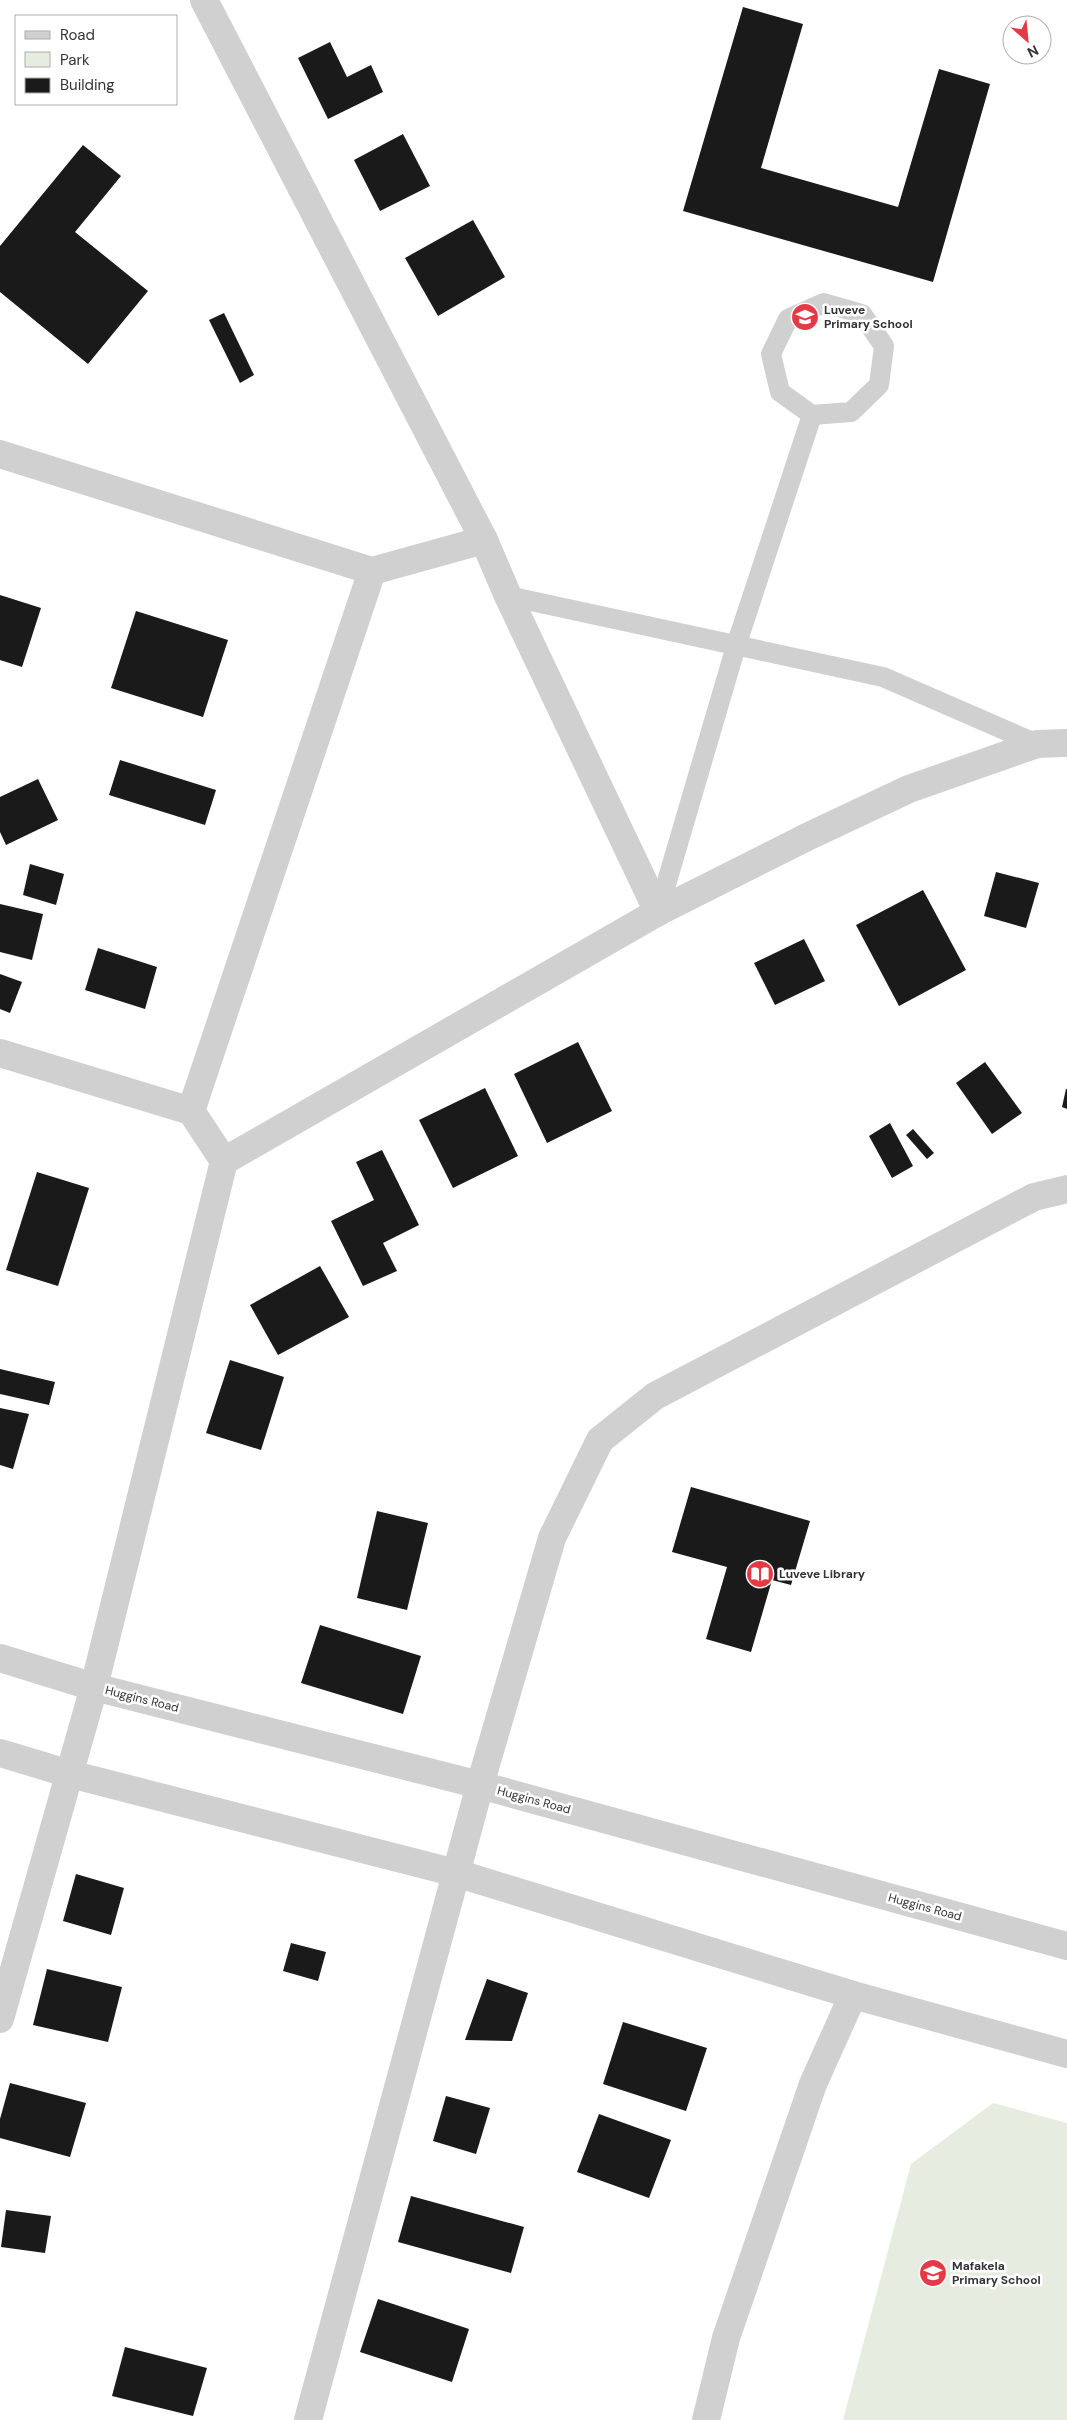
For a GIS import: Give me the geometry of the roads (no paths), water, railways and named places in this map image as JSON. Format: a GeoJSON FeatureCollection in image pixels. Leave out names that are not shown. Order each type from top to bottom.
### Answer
{"type":"FeatureCollection","features":[{"type":"Feature","properties":{"kind":"street"},"geometry":{"type":"LineString","coordinates":[[204,0],[484,540],[508,596],[658,912]]}},
{"type":"Feature","properties":{"kind":"street"},"geometry":{"type":"LineString","coordinates":[[0,454],[372,571],[484,540]]}},
{"type":"Feature","properties":{"kind":"street"},"geometry":{"type":"LineString","coordinates":[[191,1111],[372,571]]}},
{"type":"Feature","properties":{"kind":"street"},"geometry":{"type":"LineString","coordinates":[[0,2019],[94,1687],[224,1161],[658,912],[909,789],[1037,744],[1067,743]]}},
{"type":"Feature","properties":{"kind":"street"},"geometry":{"type":"LineString","coordinates":[[0,1053],[191,1111],[224,1161]]}},
{"type":"Feature","properties":{"kind":"street"},"geometry":{"type":"LineString","coordinates":[[308,2420],[480,1785],[552,1538],[600,1440],[655,1396],[1034,1197],[1067,1189]]}},
{"type":"Feature","properties":{"kind":"street","name":"Huggins Road"},"geometry":{"type":"LineString","coordinates":[[0,1658],[94,1687],[480,1785],[1067,1946]]}},
{"type":"Feature","properties":{"kind":"street"},"geometry":{"type":"LineString","coordinates":[[0,1753],[70,1774],[456,1873],[853,1996],[1067,2054]]}},
{"type":"Feature","properties":{"kind":"street"},"geometry":{"type":"LineString","coordinates":[[706,2420],[726,2338],[810,2093],[853,1996]]}},
{"type":"Feature","properties":{"kind":"lane"},"geometry":{"type":"LineString","coordinates":[[824,303],[862,314],[884,346],[879,385],[851,412],[812,415],[780,392],[770,354],[788,319],[824,303]]}},
{"type":"Feature","properties":{"kind":"lane"},"geometry":{"type":"LineString","coordinates":[[658,912],[736,646],[812,415]]}},
{"type":"Feature","properties":{"kind":"lane"},"geometry":{"type":"LineString","coordinates":[[508,596],[883,678],[1037,744]]}},
{"type":"Feature","properties":{"kind":"place","name":"Luveve Primary School"},"geometry":{"type":"Point","coordinates":[805,317]}},
{"type":"Feature","properties":{"kind":"place","name":"Luveve Library"},"geometry":{"type":"Point","coordinates":[760,1574]}},
{"type":"Feature","properties":{"kind":"place","name":"Mafakela Primary School"},"geometry":{"type":"Point","coordinates":[933,2273]}}]}
